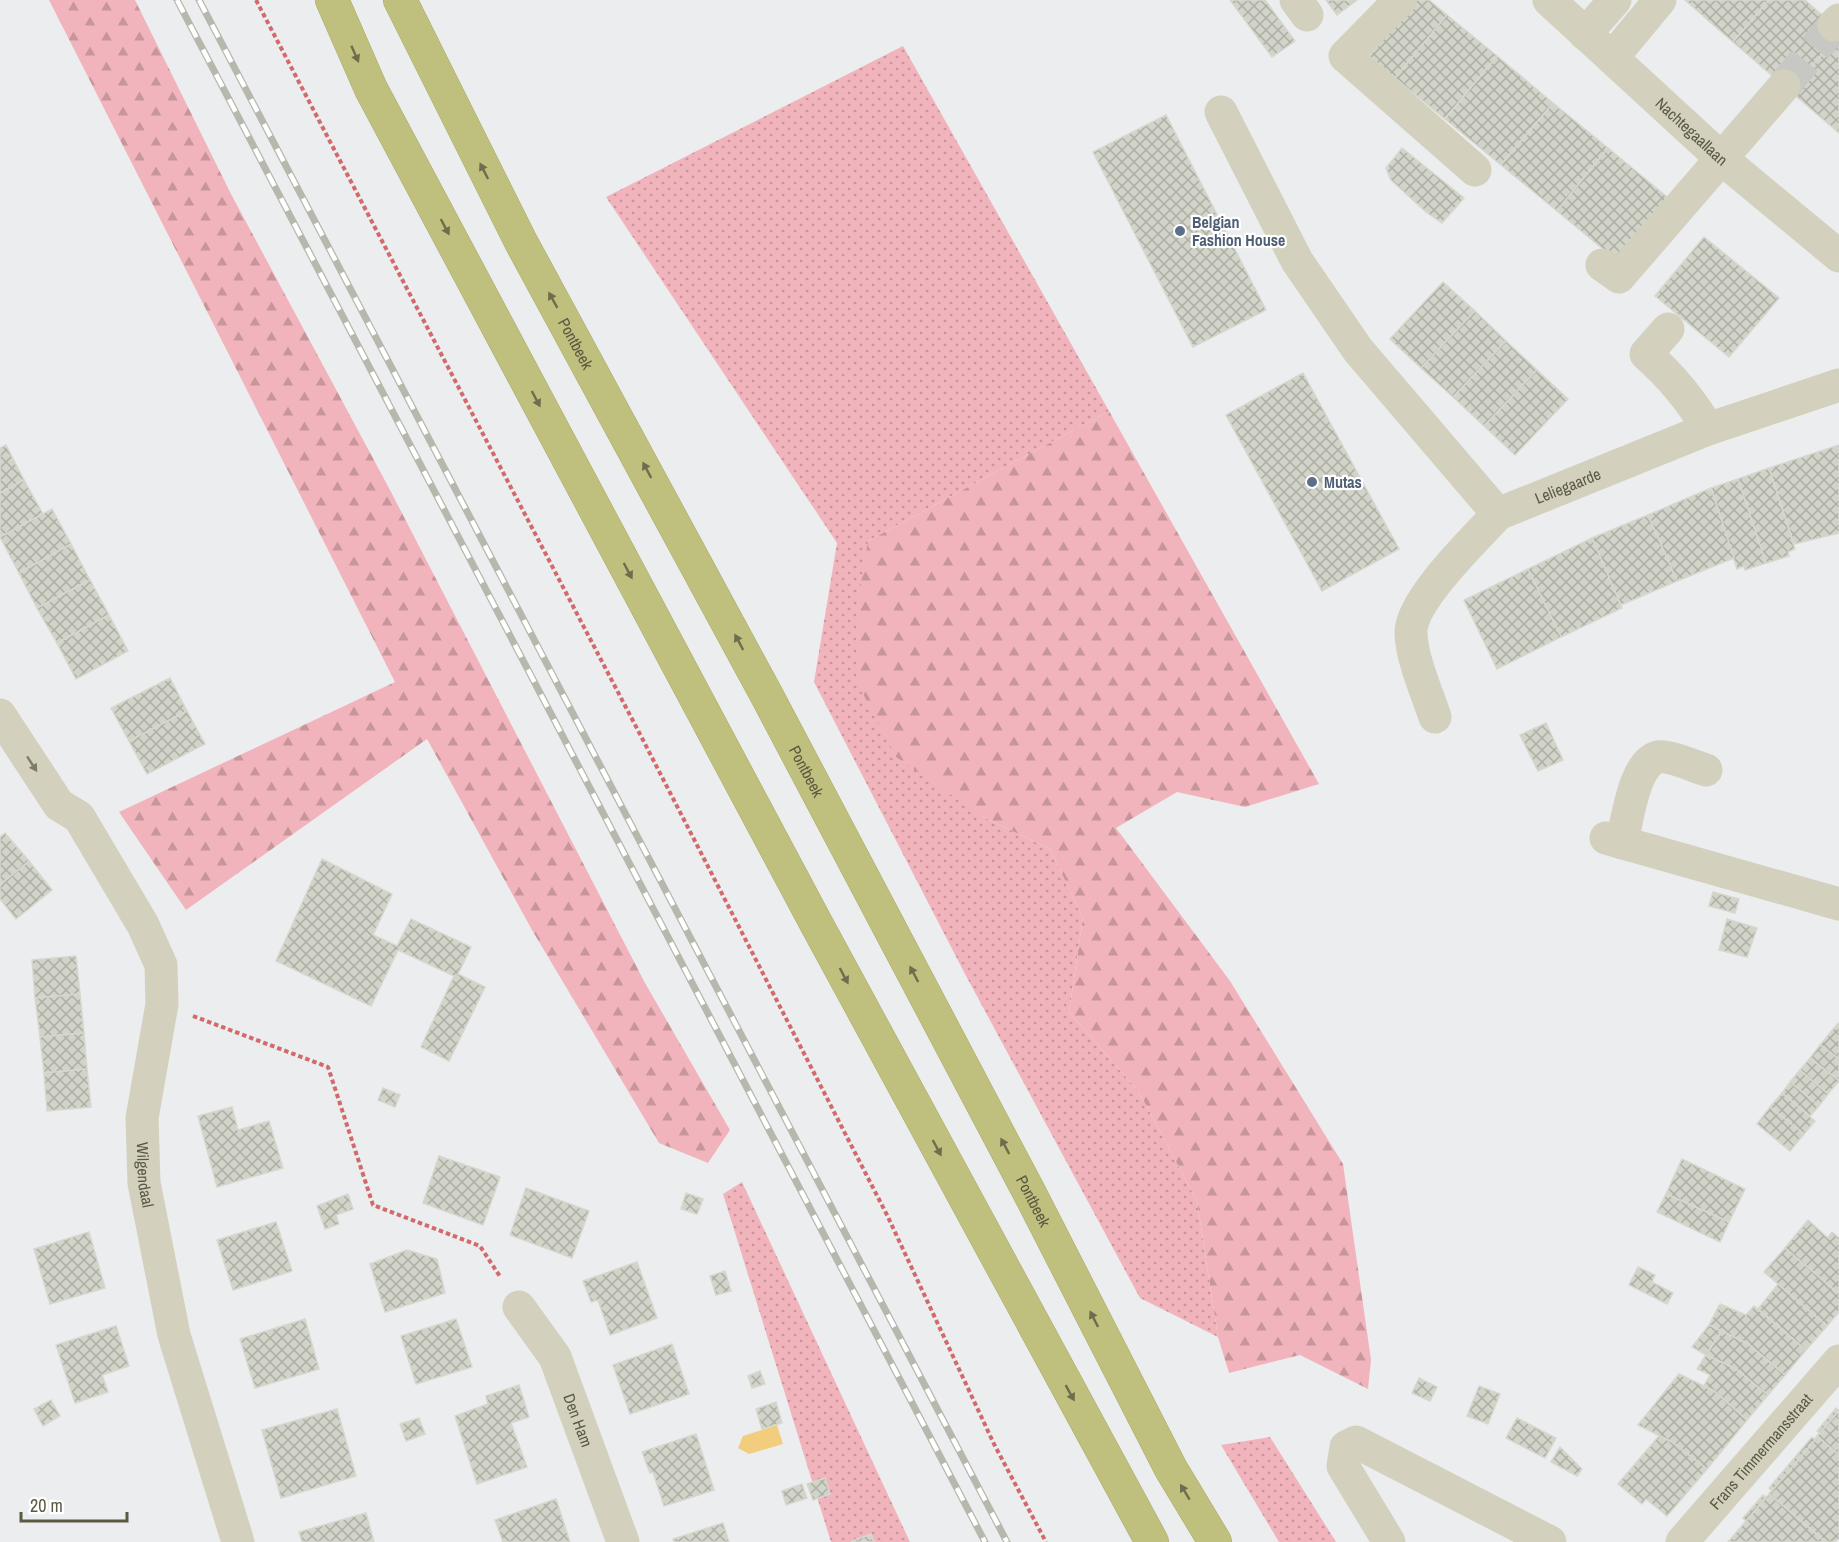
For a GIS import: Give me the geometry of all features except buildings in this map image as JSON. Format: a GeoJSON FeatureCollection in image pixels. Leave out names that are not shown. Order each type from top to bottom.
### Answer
{"type":"FeatureCollection","features":[{"type":"Feature","properties":{"kind":"highway"},"geometry":{"type":"LineString","coordinates":[[332,0],[371,89],[805,903],[1152,1542]]}},
{"type":"Feature","properties":{"kind":"highway","name":"Pontbeek"},"geometry":{"type":"LineString","coordinates":[[400,0],[520,242],[628,435],[789,736],[1028,1190],[1171,1469],[1215,1542]]}},
{"type":"Feature","properties":{"kind":"street"},"geometry":{"type":"LineString","coordinates":[[1400,0],[1345,56],[1475,170]]}},
{"type":"Feature","properties":{"kind":"street","name":"Nachtegaallaan"},"geometry":{"type":"LineString","coordinates":[[1549,0],[1722,159],[1839,256]]}},
{"type":"Feature","properties":{"kind":"street"},"geometry":{"type":"LineString","coordinates":[[1585,34],[1615,0]]}},
{"type":"Feature","properties":{"kind":"street"},"geometry":{"type":"LineString","coordinates":[[1612,58],[1660,0]]}},
{"type":"Feature","properties":{"kind":"street"},"geometry":{"type":"LineString","coordinates":[[1602,265],[1619,277],[1784,86]]}},
{"type":"Feature","properties":{"kind":"street"},"geometry":{"type":"LineString","coordinates":[[1221,112],[1297,261],[1358,350],[1498,514],[1431,589],[1418,610],[1411,631],[1435,717]]}},
{"type":"Feature","properties":{"kind":"street"},"geometry":{"type":"LineString","coordinates":[[1668,329],[1646,354],[1666,371],[1708,429]]}},
{"type":"Feature","properties":{"kind":"street","name":"Leliegaarde"},"geometry":{"type":"LineString","coordinates":[[1498,514],[1708,429],[1839,385]]}},
{"type":"Feature","properties":{"kind":"street","name":"Wilgendaal"},"geometry":{"type":"LineString","coordinates":[[0,695],[16,696],[82,800],[80,817]]}},
{"type":"Feature","properties":{"kind":"street","name":"Wilgendaal"},"geometry":{"type":"LineString","coordinates":[[0,715],[59,805],[80,817],[143,924],[161,965],[162,1004],[142,1118],[144,1183],[174,1335],[238,1542]]}},
{"type":"Feature","properties":{"kind":"street"},"geometry":{"type":"LineString","coordinates":[[1706,770],[1663,756],[1650,760],[1642,768],[1614,841],[1839,904]]}},
{"type":"Feature","properties":{"kind":"street","name":"Den Ham"},"geometry":{"type":"LineString","coordinates":[[519,1307],[555,1357],[623,1542]]}},
{"type":"Feature","properties":{"kind":"street","name":"Frans Timmermansstraat"},"geometry":{"type":"LineString","coordinates":[[1682,1542],[1839,1361]]}},
{"type":"Feature","properties":{"kind":"street"},"geometry":{"type":"LineString","coordinates":[[1389,1542],[1343,1466],[1346,1447],[1356,1442],[1550,1542]]}},
{"type":"Feature","properties":{"kind":"path"},"geometry":{"type":"LineString","coordinates":[[256,0],[882,1204],[937,1317],[994,1444],[1046,1542]]}},
{"type":"Feature","properties":{"kind":"path"},"geometry":{"type":"LineString","coordinates":[[162,1004],[328,1067],[373,1204],[480,1246],[519,1307]]}},
{"type":"Feature","properties":{"kind":"green space"},"geometry":{"type":"Polygon","coordinates":[[[49,0],[135,0],[231,194],[390,490],[645,983],[730,1130],[708,1163],[659,1143],[532,930],[427,739],[186,910],[119,812],[395,682],[49,0]]]}},
{"type":"Feature","properties":{"kind":"green space"},"geometry":{"type":"Polygon","coordinates":[[[903,46],[1109,411],[868,541],[983,817],[1050,849],[1083,918],[1069,1012],[1139,1092],[1197,1201],[1218,1337],[1140,1298],[965,974],[814,682],[837,543],[606,197],[903,46]]]}},
{"type":"Feature","properties":{"kind":"green space"},"geometry":{"type":"Polygon","coordinates":[[[1109,411],[1319,784],[1245,807],[1177,792],[1116,828],[1230,981],[1343,1164],[1371,1360],[1368,1389],[1300,1355],[1229,1373],[1218,1337],[1197,1201],[1139,1092],[1069,1012],[1083,918],[1050,849],[983,817],[896,757],[856,680],[856,613],[868,541],[1109,411]]]}},
{"type":"Feature","properties":{"kind":"green space"},"geometry":{"type":"Polygon","coordinates":[[[742,1182],[910,1542],[831,1542],[723,1194],[742,1182]]]}},
{"type":"Feature","properties":{"kind":"green space"},"geometry":{"type":"Polygon","coordinates":[[[1270,1437],[1336,1542],[1279,1542],[1221,1445],[1270,1437]]]}},
{"type":"Feature","properties":{"kind":"shaded area"},"geometry":{"type":"Polygon","coordinates":[[[777,1425],[783,1444],[749,1454],[738,1448],[743,1436],[777,1425]]]}},
{"type":"Feature","properties":{"kind":"tunnel"},"geometry":{"type":"LineString","coordinates":[[1784,86],[1834,25]]}},
{"type":"Feature","properties":{"kind":"railway"},"geometry":{"type":"LineString","coordinates":[[177,0],[985,1542]]}},
{"type":"Feature","properties":{"kind":"railway"},"geometry":{"type":"LineString","coordinates":[[199,0],[1007,1542]]}},
{"type":"Feature","properties":{"kind":"place","name":"Belgian Fashion House"},"geometry":{"type":"Point","coordinates":[1180,231]}},
{"type":"Feature","properties":{"kind":"place","name":"Mutas"},"geometry":{"type":"Point","coordinates":[1312,482]}}]}
